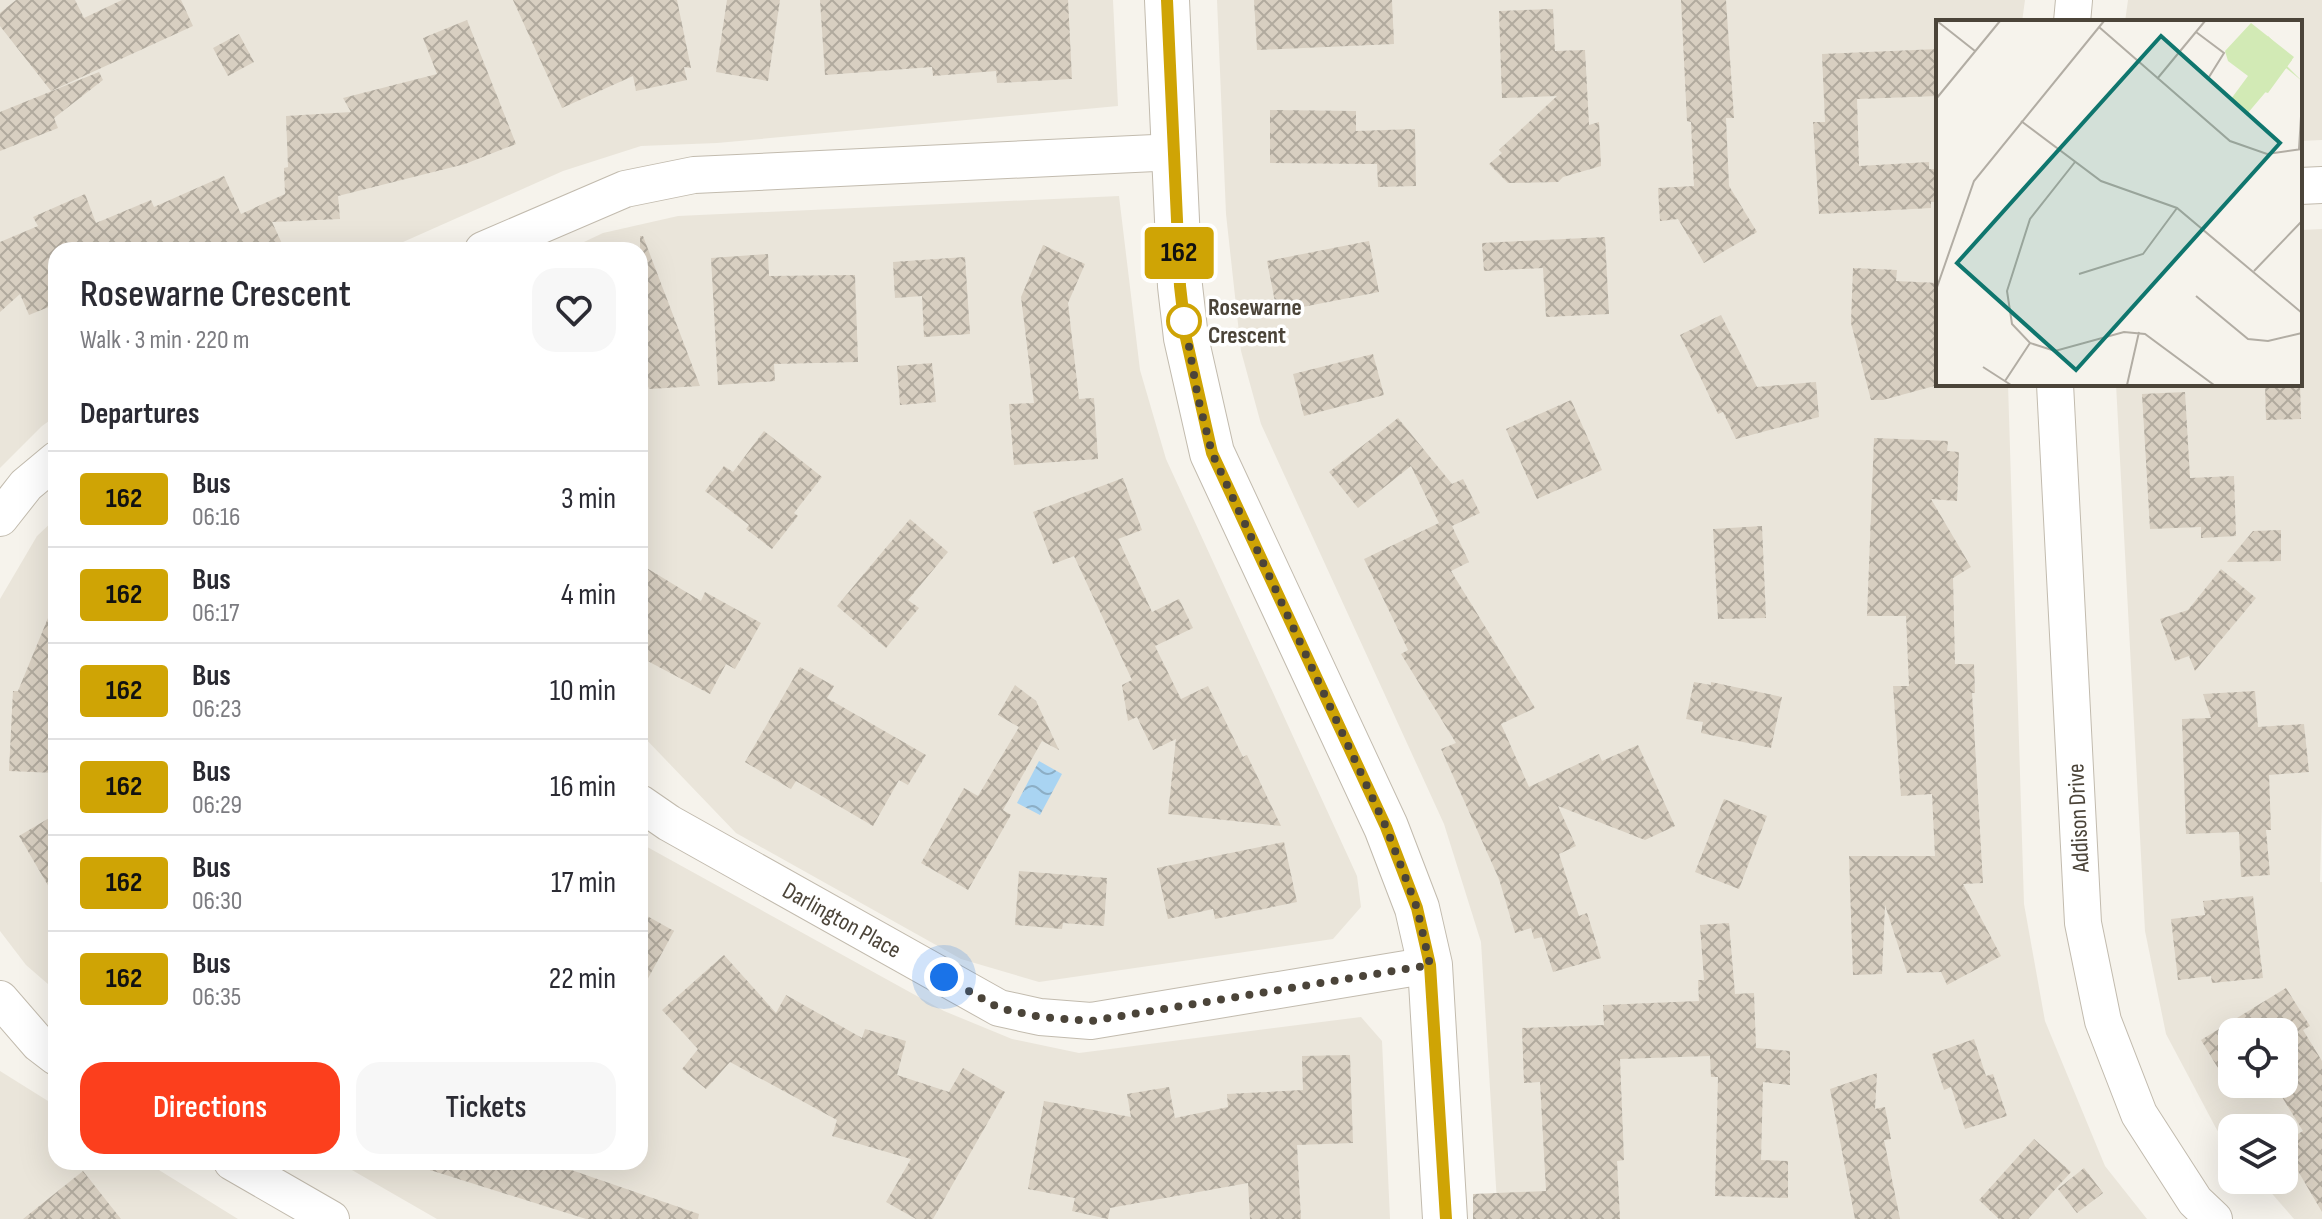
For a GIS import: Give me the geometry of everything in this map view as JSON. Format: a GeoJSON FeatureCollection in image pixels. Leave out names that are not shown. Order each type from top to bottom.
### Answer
{"type":"FeatureCollection","features":[{"type":"Feature","properties":{"kind":"street"},"geometry":{"type":"LineString","coordinates":[[1167,0],[1180,286],[1198,398],[1212,453],[1386,827],[1417,908],[1430,965],[1445,1219]]}},
{"type":"Feature","properties":{"kind":"street"},"geometry":{"type":"LineString","coordinates":[[2072,20],[2074,0]]}},
{"type":"Feature","properties":{"kind":"street"},"geometry":{"type":"LineString","coordinates":[[502,242],[625,189],[694,175],[1176,152]]}},
{"type":"Feature","properties":{"kind":"street"},"geometry":{"type":"LineString","coordinates":[[2302,186],[2322,185]]}},
{"type":"Feature","properties":{"kind":"street","name":"Addison Drive"},"geometry":{"type":"LineString","coordinates":[[2055,386],[2086,937],[2103,1021],[2139,1114],[2195,1201],[2214,1219]]}},
{"type":"Feature","properties":{"kind":"street"},"geometry":{"type":"LineString","coordinates":[[0,518],[26,485],[48,467]]}},
{"type":"Feature","properties":{"kind":"street","name":"Darlington Place"},"geometry":{"type":"LineString","coordinates":[[648,809],[999,1008],[1040,1017],[1091,1021],[1430,965]]}},
{"type":"Feature","properties":{"kind":"street"},"geometry":{"type":"LineString","coordinates":[[0,999],[48,1051]]}},
{"type":"Feature","properties":{"kind":"street"},"geometry":{"type":"LineString","coordinates":[[246,1170],[331,1219]]}},
{"type":"Feature","properties":{"kind":"shaded area"},"geometry":{"type":"Polygon","coordinates":[[[0,0],[1113,0],[1118,106],[717,143],[641,146],[563,171],[403,242],[48,242],[48,422],[0,468],[0,0]]]}},
{"type":"Feature","properties":{"kind":"shaded area"},"geometry":{"type":"Polygon","coordinates":[[[1217,0],[2025,0],[2022,20],[1936,20],[1936,386],[2008,386],[2024,904],[2045,1021],[2105,1166],[2147,1219],[1498,1219],[1481,942],[1444,824],[1261,424],[1241,351],[1226,214],[1217,0]]]}},
{"type":"Feature","properties":{"kind":"shaded area"},"geometry":{"type":"Polygon","coordinates":[[[2128,0],[2322,0],[2322,140],[2302,141],[2302,20],[2125,20],[2128,0]]]}},
{"type":"Feature","properties":{"kind":"shaded area"},"geometry":{"type":"Polygon","coordinates":[[[1119,196],[1140,370],[1166,459],[1357,876],[1361,907],[1333,939],[1039,982],[961,959],[736,833],[648,741],[648,242],[584,242],[603,233],[678,216],[1119,196]]]}},
{"type":"Feature","properties":{"kind":"shaded area"},"geometry":{"type":"Polygon","coordinates":[[[2322,229],[2322,1219],[2294,1219],[2272,1194],[2298,1194],[2298,1114],[2218,1114],[2218,1131],[2166,1034],[2145,931],[2116,386],[2302,386],[2302,230],[2322,229]]]}},
{"type":"Feature","properties":{"kind":"shaded area"},"geometry":{"type":"Polygon","coordinates":[[[48,526],[48,984],[26,965],[0,931],[0,599],[37,536],[48,526]]]}},
{"type":"Feature","properties":{"kind":"shaded area"},"geometry":{"type":"Polygon","coordinates":[[[648,847],[944,1011],[1012,1039],[1079,1053],[1361,1017],[1382,1041],[1390,1219],[437,1219],[352,1170],[648,1170],[648,847]]]}},
{"type":"Feature","properties":{"kind":"shaded area"},"geometry":{"type":"Polygon","coordinates":[[[0,1071],[48,1101],[48,1170],[159,1170],[238,1219],[0,1219],[0,1071]]]}},
{"type":"Feature","properties":{"kind":"water"},"geometry":{"type":"Polygon","coordinates":[[[1039,761],[1062,774],[1040,815],[1017,803],[1039,761]]]}},
{"type":"Feature","properties":{"kind":"building"},"geometry":{"type":"Polygon","coordinates":[[[16,0],[75,0],[84,18],[122,0],[181,0],[193,26],[51,91],[0,26],[0,13],[16,0]]]}},
{"type":"Feature","properties":{"kind":"building"},"geometry":{"type":"Polygon","coordinates":[[[513,0],[677,0],[691,68],[684,67],[687,80],[636,91],[633,76],[562,108],[513,0]]]}},
{"type":"Feature","properties":{"kind":"building"},"geometry":{"type":"Polygon","coordinates":[[[727,0],[780,0],[768,81],[716,72],[727,0]]]}},
{"type":"Feature","properties":{"kind":"building"},"geometry":{"type":"Polygon","coordinates":[[[820,0],[1068,0],[1072,79],[997,83],[996,71],[933,76],[932,67],[825,75],[820,0]]]}},
{"type":"Feature","properties":{"kind":"building"},"geometry":{"type":"Polygon","coordinates":[[[1254,0],[1392,0],[1394,44],[1257,50],[1254,0]]]}},
{"type":"Feature","properties":{"kind":"building"},"geometry":{"type":"Polygon","coordinates":[[[1681,0],[1726,0],[1734,118],[1726,118],[1729,186],[1757,232],[1704,263],[1678,219],[1660,221],[1658,188],[1694,186],[1691,122],[1687,121],[1681,0]]]}},
{"type":"Feature","properties":{"kind":"building"},"geometry":{"type":"Polygon","coordinates":[[[1553,9],[1555,51],[1585,50],[1589,125],[1599,122],[1601,166],[1563,177],[1558,182],[1508,183],[1489,164],[1502,153],[1499,150],[1557,96],[1502,98],[1499,11],[1553,9]]]}},
{"type":"Feature","properties":{"kind":"building"},"geometry":{"type":"Polygon","coordinates":[[[467,20],[516,144],[465,164],[338,196],[340,219],[272,222],[281,242],[48,242],[48,307],[29,315],[20,294],[0,312],[0,242],[38,226],[33,217],[85,194],[96,223],[151,200],[154,207],[224,176],[241,214],[285,194],[284,168],[288,167],[286,116],[351,112],[343,98],[437,74],[423,38],[467,20]]]}},
{"type":"Feature","properties":{"kind":"building"},"geometry":{"type":"Polygon","coordinates":[[[239,34],[254,62],[228,76],[213,48],[239,34]]]}},
{"type":"Feature","properties":{"kind":"building"},"geometry":{"type":"Polygon","coordinates":[[[1936,49],[1936,96],[1857,99],[1859,166],[1929,162],[1929,169],[1936,169],[1936,202],[1931,202],[1931,208],[1819,214],[1813,122],[1825,122],[1822,54],[1936,49]]]}},
{"type":"Feature","properties":{"kind":"building"},"geometry":{"type":"Polygon","coordinates":[[[99,72],[103,80],[54,118],[58,128],[0,151],[0,112],[99,72]]]}},
{"type":"Feature","properties":{"kind":"building"},"geometry":{"type":"Polygon","coordinates":[[[1270,110],[1356,111],[1356,131],[1415,129],[1416,186],[1378,187],[1377,164],[1270,163],[1270,110]]]}},
{"type":"Feature","properties":{"kind":"building"},"geometry":{"type":"Polygon","coordinates":[[[1605,237],[1609,314],[1546,317],[1543,268],[1484,271],[1482,243],[1605,237]]]}},
{"type":"Feature","properties":{"kind":"building"},"geometry":{"type":"Polygon","coordinates":[[[1369,241],[1379,292],[1277,312],[1267,261],[1369,241]]]}},
{"type":"Feature","properties":{"kind":"building"},"geometry":{"type":"Polygon","coordinates":[[[1043,245],[1085,264],[1068,303],[1079,399],[1094,398],[1098,459],[1014,465],[1009,404],[1034,403],[1021,297],[1043,245]]]}},
{"type":"Feature","properties":{"kind":"building"},"geometry":{"type":"Polygon","coordinates":[[[648,249],[700,386],[649,389],[648,386],[648,249]]]}},
{"type":"Feature","properties":{"kind":"building"},"geometry":{"type":"Polygon","coordinates":[[[768,254],[769,276],[855,275],[858,362],[774,364],[775,381],[718,385],[711,258],[768,254]]]}},
{"type":"Feature","properties":{"kind":"building"},"geometry":{"type":"Polygon","coordinates":[[[965,257],[970,334],[924,337],[922,296],[895,298],[893,262],[965,257]]]}},
{"type":"Feature","properties":{"kind":"building"},"geometry":{"type":"Polygon","coordinates":[[[1853,268],[1897,270],[1896,281],[1936,283],[1936,386],[1883,400],[1871,400],[1851,323],[1853,268]]]}},
{"type":"Feature","properties":{"kind":"building"},"geometry":{"type":"Polygon","coordinates":[[[1721,315],[1757,387],[1816,382],[1819,417],[1736,439],[1723,412],[1718,414],[1680,335],[1721,315]]]}},
{"type":"Feature","properties":{"kind":"building"},"geometry":{"type":"Polygon","coordinates":[[[1373,354],[1384,395],[1304,416],[1293,374],[1373,354]]]}},
{"type":"Feature","properties":{"kind":"building"},"geometry":{"type":"Polygon","coordinates":[[[932,363],[936,402],[900,405],[897,366],[932,363]]]}},
{"type":"Feature","properties":{"kind":"building"},"geometry":{"type":"Polygon","coordinates":[[[2265,386],[2300,386],[2301,419],[2266,420],[2265,386]]]}},
{"type":"Feature","properties":{"kind":"building"},"geometry":{"type":"Polygon","coordinates":[[[2185,392],[2190,478],[2234,476],[2236,536],[2201,538],[2201,527],[2150,529],[2142,394],[2185,392]]]}},
{"type":"Feature","properties":{"kind":"building"},"geometry":{"type":"Polygon","coordinates":[[[1571,400],[1602,470],[1537,499],[1506,429],[1571,400]]]}},
{"type":"Feature","properties":{"kind":"building"},"geometry":{"type":"Polygon","coordinates":[[[1398,418],[1452,484],[1463,479],[1480,513],[1452,526],[1469,562],[1451,571],[1535,708],[1501,724],[1529,787],[1599,754],[1602,761],[1638,745],[1675,826],[1645,840],[1558,806],[1576,846],[1559,854],[1579,916],[1587,913],[1601,958],[1553,972],[1542,937],[1534,939],[1531,928],[1515,933],[1499,879],[1441,749],[1456,743],[1401,654],[1408,650],[1364,559],[1439,523],[1411,466],[1358,508],[1329,472],[1398,418]]]}},
{"type":"Feature","properties":{"kind":"building"},"geometry":{"type":"Polygon","coordinates":[[[764,431],[822,477],[794,513],[798,516],[772,549],[746,529],[749,525],[705,491],[724,466],[733,472],[764,431]]]}},
{"type":"Feature","properties":{"kind":"building"},"geometry":{"type":"Polygon","coordinates":[[[1874,438],[1948,441],[1947,451],[1959,452],[1957,501],[1931,499],[1971,567],[1953,578],[1955,664],[1974,664],[1975,693],[1972,693],[1983,883],[1963,884],[2001,956],[1947,985],[1941,972],[1907,973],[1885,905],[1882,974],[1853,975],[1849,856],[1935,856],[1932,794],[1901,796],[1893,686],[1909,686],[1906,616],[1867,616],[1874,438]]]}},
{"type":"Feature","properties":{"kind":"building"},"geometry":{"type":"Polygon","coordinates":[[[1123,478],[1142,530],[1118,539],[1152,612],[1179,599],[1193,628],[1155,646],[1181,699],[1208,686],[1243,757],[1247,755],[1281,826],[1168,814],[1176,739],[1153,750],[1137,717],[1128,721],[1122,685],[1132,680],[1074,556],[1053,564],[1033,512],[1123,478]]]}},
{"type":"Feature","properties":{"kind":"building"},"geometry":{"type":"Polygon","coordinates":[[[910,519],[948,552],[908,600],[919,608],[886,648],[837,606],[910,519]]]}},
{"type":"Feature","properties":{"kind":"building"},"geometry":{"type":"Polygon","coordinates":[[[1762,526],[1766,618],[1718,619],[1713,529],[1762,526]]]}},
{"type":"Feature","properties":{"kind":"building"},"geometry":{"type":"Polygon","coordinates":[[[2281,530],[2281,561],[2227,562],[2253,531],[2281,530]]]}},
{"type":"Feature","properties":{"kind":"building"},"geometry":{"type":"Polygon","coordinates":[[[648,569],[701,601],[705,592],[761,623],[735,669],[726,664],[710,694],[648,661],[648,569]]]}},
{"type":"Feature","properties":{"kind":"building"},"geometry":{"type":"Polygon","coordinates":[[[2221,569],[2256,598],[2195,671],[2189,656],[2175,661],[2160,619],[2188,610],[2221,569]]]}},
{"type":"Feature","properties":{"kind":"building"},"geometry":{"type":"Polygon","coordinates":[[[48,618],[48,773],[9,771],[13,691],[18,691],[48,618]]]}},
{"type":"Feature","properties":{"kind":"building"},"geometry":{"type":"Polygon","coordinates":[[[800,667],[834,686],[827,698],[926,755],[908,785],[899,780],[873,826],[796,781],[791,789],[745,762],[800,667]]]}},
{"type":"Feature","properties":{"kind":"building"},"geometry":{"type":"Polygon","coordinates":[[[1694,682],[1711,685],[1711,682],[1782,697],[1771,748],[1701,733],[1703,722],[1686,719],[1694,682]]]}},
{"type":"Feature","properties":{"kind":"building"},"geometry":{"type":"Polygon","coordinates":[[[1015,685],[1036,701],[1059,750],[1042,741],[1003,810],[1011,815],[968,890],[921,863],[964,788],[978,796],[1019,727],[998,715],[1015,685]]]}},
{"type":"Feature","properties":{"kind":"building"},"geometry":{"type":"Polygon","coordinates":[[[2255,691],[2258,727],[2304,724],[2309,772],[2269,775],[2271,830],[2266,830],[2270,875],[2241,877],[2239,832],[2186,834],[2182,719],[2211,718],[2203,694],[2255,691]]]}},
{"type":"Feature","properties":{"kind":"building"},"geometry":{"type":"Polygon","coordinates":[[[1724,799],[1767,816],[1739,889],[1695,872],[1724,799]]]}},
{"type":"Feature","properties":{"kind":"building"},"geometry":{"type":"Polygon","coordinates":[[[48,819],[48,885],[19,836],[48,819]]]}},
{"type":"Feature","properties":{"kind":"building"},"geometry":{"type":"Polygon","coordinates":[[[1284,842],[1297,902],[1215,919],[1213,909],[1168,919],[1157,868],[1284,842]]]}},
{"type":"Feature","properties":{"kind":"building"},"geometry":{"type":"Polygon","coordinates":[[[1019,871],[1107,878],[1104,926],[1063,923],[1062,929],[1015,925],[1019,871]]]}},
{"type":"Feature","properties":{"kind":"building"},"geometry":{"type":"Polygon","coordinates":[[[2253,896],[2263,978],[2212,983],[2211,976],[2178,980],[2171,919],[2205,915],[2203,901],[2253,896]]]}},
{"type":"Feature","properties":{"kind":"building"},"geometry":{"type":"Polygon","coordinates":[[[648,916],[674,931],[648,978],[648,916]]]}},
{"type":"Feature","properties":{"kind":"building"},"geometry":{"type":"Polygon","coordinates":[[[1729,923],[1735,994],[1754,993],[1756,1048],[1790,1051],[1790,1085],[1763,1082],[1761,1160],[1788,1161],[1788,1198],[1715,1196],[1718,1077],[1711,1077],[1710,1056],[1620,1059],[1624,1160],[1617,1161],[1620,1219],[1473,1219],[1473,1194],[1546,1191],[1540,1082],[1524,1083],[1522,1028],[1604,1025],[1603,1005],[1699,1001],[1698,980],[1704,980],[1700,925],[1729,923]]]}},
{"type":"Feature","properties":{"kind":"building"},"geometry":{"type":"Polygon","coordinates":[[[724,955],[776,1013],[786,995],[862,1038],[865,1029],[906,1041],[897,1075],[949,1092],[963,1068],[1005,1092],[933,1219],[916,1219],[886,1202],[911,1159],[832,1136],[837,1120],[730,1062],[706,1089],[682,1069],[698,1049],[662,1010],[724,955]]]}},
{"type":"Feature","properties":{"kind":"building"},"geometry":{"type":"Polygon","coordinates":[[[2286,988],[2310,1026],[2303,1030],[2322,1061],[2322,1212],[2298,1171],[2298,1134],[2303,1131],[2298,1123],[2298,1114],[2293,1114],[2283,1098],[2298,1098],[2298,1018],[2237,1018],[2286,988]]]}},
{"type":"Feature","properties":{"kind":"building"},"geometry":{"type":"Polygon","coordinates":[[[2218,1030],[2218,1068],[2201,1040],[2218,1030]]]}},
{"type":"Feature","properties":{"kind":"building"},"geometry":{"type":"Polygon","coordinates":[[[1974,1039],[1986,1076],[1993,1074],[2007,1116],[1965,1129],[1951,1087],[1944,1090],[1932,1054],[1974,1039]]]}},
{"type":"Feature","properties":{"kind":"building"},"geometry":{"type":"Polygon","coordinates":[[[1350,1055],[1353,1143],[1297,1145],[1301,1219],[1250,1219],[1248,1183],[1110,1208],[1108,1219],[1072,1211],[1075,1198],[1028,1189],[1044,1101],[1131,1117],[1127,1094],[1169,1087],[1175,1118],[1228,1107],[1227,1094],[1303,1090],[1302,1056],[1350,1055]]]}},
{"type":"Feature","properties":{"kind":"building"},"geometry":{"type":"Polygon","coordinates":[[[1877,1073],[1875,1109],[1885,1107],[1891,1139],[1884,1140],[1900,1219],[1855,1219],[1830,1089],[1877,1073]]]}},
{"type":"Feature","properties":{"kind":"building"},"geometry":{"type":"Polygon","coordinates":[[[2034,1139],[2071,1172],[2028,1219],[1999,1219],[1979,1200],[2034,1139]]]}},
{"type":"Feature","properties":{"kind":"building"},"geometry":{"type":"Polygon","coordinates":[[[2084,1168],[2103,1193],[2077,1213],[2058,1189],[2084,1168]]]}},
{"type":"Feature","properties":{"kind":"building"},"geometry":{"type":"Polygon","coordinates":[[[430,1170],[571,1170],[699,1214],[698,1219],[586,1219],[430,1170]]]}},
{"type":"Feature","properties":{"kind":"building"},"geometry":{"type":"Polygon","coordinates":[[[83,1171],[121,1219],[23,1219],[83,1171]]]}},
{"type":"Feature","properties":{"kind":"bus line","name":"162"},"geometry":{"type":"LineString","coordinates":[[1167,0],[1180,286],[1198,398],[1212,453],[1386,827],[1417,908],[1430,965],[1435,1015],[1446,1219]]}},
{"type":"Feature","properties":{"kind":"place","name":"Rosewarne Crescent"},"geometry":{"type":"Point","coordinates":[1184,321]}},
{"type":"Feature","properties":{"kind":"route"},"geometry":{"type":"LineString","coordinates":[[944,977],[999,1008],[1040,1017],[1091,1021],[1430,965],[1417,908],[1386,827],[1212,453],[1198,398],[1183,312],[1184,321]]}}]}
